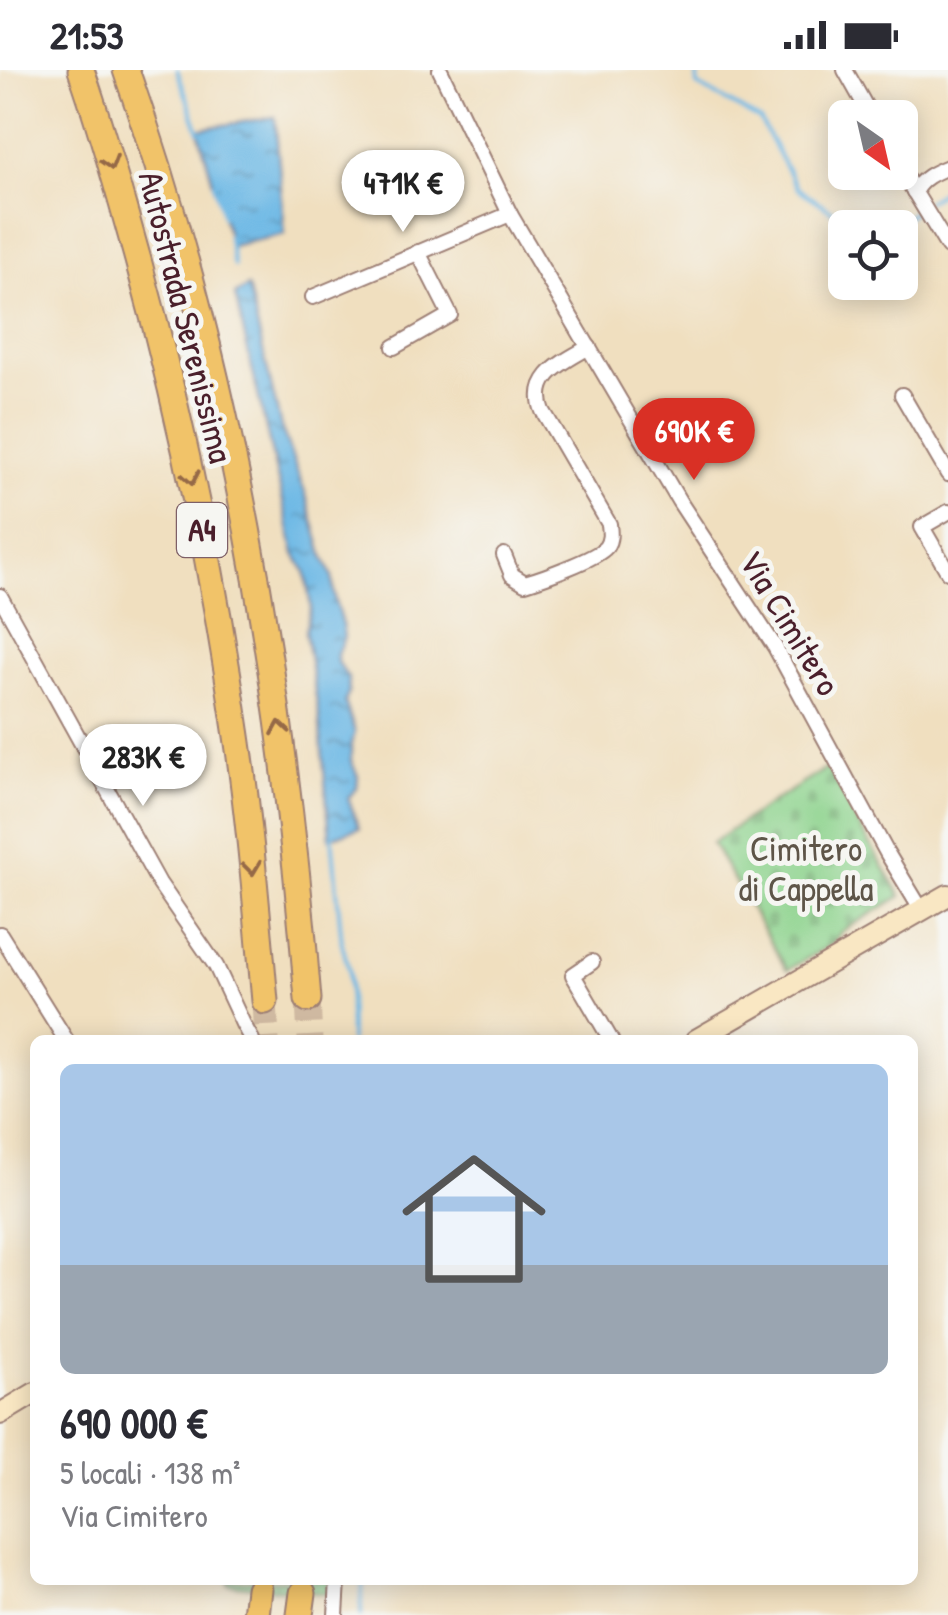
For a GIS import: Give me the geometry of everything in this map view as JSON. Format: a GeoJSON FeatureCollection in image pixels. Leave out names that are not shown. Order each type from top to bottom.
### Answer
{"type":"FeatureCollection","features":[{"type":"Feature","properties":{"kind":"highway","name":"Autostrada Serenissima"},"geometry":{"type":"LineString","coordinates":[[81,70],[155,322],[186,451],[238,738],[265,1001]]}},
{"type":"Feature","properties":{"kind":"highway","name":"Autostrada Serenissima"},"geometry":{"type":"LineString","coordinates":[[126,70],[187,270],[229,446],[257,588],[282,737],[308,999]]}},
{"type":"Feature","properties":{"kind":"highway"},"geometry":{"type":"LineString","coordinates":[[256,1615],[259,1589]]}},
{"type":"Feature","properties":{"kind":"main road"},"geometry":{"type":"LineString","coordinates":[[705,1035],[948,896]]}},
{"type":"Feature","properties":{"kind":"main road"},"geometry":{"type":"LineString","coordinates":[[0,1414],[30,1396]]}},
{"type":"Feature","properties":{"kind":"street","name":"Via Cimitero"},"geometry":{"type":"LineString","coordinates":[[440,70],[510,214],[679,501],[775,647],[922,911]]}},
{"type":"Feature","properties":{"kind":"street"},"geometry":{"type":"LineString","coordinates":[[845,70],[862,100]]}},
{"type":"Feature","properties":{"kind":"street"},"geometry":{"type":"LineString","coordinates":[[916,195],[948,170]]}},
{"type":"Feature","properties":{"kind":"street"},"geometry":{"type":"LineString","coordinates":[[913,190],[948,246]]}},
{"type":"Feature","properties":{"kind":"street"},"geometry":{"type":"LineString","coordinates":[[313,296],[510,214]]}},
{"type":"Feature","properties":{"kind":"street"},"geometry":{"type":"LineString","coordinates":[[394,347],[450,315],[418,252]]}},
{"type":"Feature","properties":{"kind":"street"},"geometry":{"type":"LineString","coordinates":[[504,555],[512,575],[525,583],[595,556],[610,537],[609,524],[538,396],[556,366],[589,347]]}},
{"type":"Feature","properties":{"kind":"street"},"geometry":{"type":"LineString","coordinates":[[902,395],[948,474]]}},
{"type":"Feature","properties":{"kind":"street"},"geometry":{"type":"LineString","coordinates":[[948,512],[922,527],[948,572]]}},
{"type":"Feature","properties":{"kind":"street"},"geometry":{"type":"LineString","coordinates":[[0,596],[159,883],[216,966],[249,1035]]}},
{"type":"Feature","properties":{"kind":"street"},"geometry":{"type":"LineString","coordinates":[[0,934],[63,1035]]}},
{"type":"Feature","properties":{"kind":"street"},"geometry":{"type":"LineString","coordinates":[[592,962],[572,976],[608,1035]]}},
{"type":"Feature","properties":{"kind":"street"},"geometry":{"type":"LineString","coordinates":[[336,1615],[338,1585]]}},
{"type":"Feature","properties":{"kind":"green space","name":"Cimitero di Cappella"},"geometry":{"type":"Polygon","coordinates":[[[827,768],[901,896],[787,970],[712,843],[827,768]]]}},
{"type":"Feature","properties":{"kind":"green space"},"geometry":{"type":"Polygon","coordinates":[[[238,1585],[328,1585],[327,1594],[238,1585]]]}},
{"type":"Feature","properties":{"kind":"water"},"geometry":{"type":"Polygon","coordinates":[[[275,117],[285,234],[231,246],[198,129],[275,117]]]}},
{"type":"Feature","properties":{"kind":"water"},"geometry":{"type":"Polygon","coordinates":[[[248,287],[281,427],[332,576],[344,637],[337,662],[348,678],[345,702],[355,732],[351,761],[358,776],[357,788],[348,798],[359,828],[330,838],[319,715],[305,631],[311,607],[305,571],[295,554],[235,295],[248,287]]]}},
{"type":"Feature","properties":{"kind":"waterway"},"geometry":{"type":"LineString","coordinates":[[177,70],[199,131]]}},
{"type":"Feature","properties":{"kind":"waterway"},"geometry":{"type":"LineString","coordinates":[[698,70],[697,85],[760,120],[797,188],[831,210]]}},
{"type":"Feature","properties":{"kind":"waterway"},"geometry":{"type":"LineString","coordinates":[[214,183],[223,217]]}},
{"type":"Feature","properties":{"kind":"waterway"},"geometry":{"type":"LineString","coordinates":[[927,201],[948,188]]}},
{"type":"Feature","properties":{"kind":"waterway"},"geometry":{"type":"LineString","coordinates":[[228,236],[234,266]]}},
{"type":"Feature","properties":{"kind":"waterway"},"geometry":{"type":"LineString","coordinates":[[332,836],[342,944],[349,970],[350,1035]]}},
{"type":"Feature","properties":{"kind":"waterway"},"geometry":{"type":"LineString","coordinates":[[361,1615],[363,1585]]}},
{"type":"Feature","properties":{"kind":"tunnel"},"geometry":{"type":"LineString","coordinates":[[308,999],[310,1035]]}},
{"type":"Feature","properties":{"kind":"tunnel"},"geometry":{"type":"LineString","coordinates":[[265,1001],[267,1035]]}}]}
